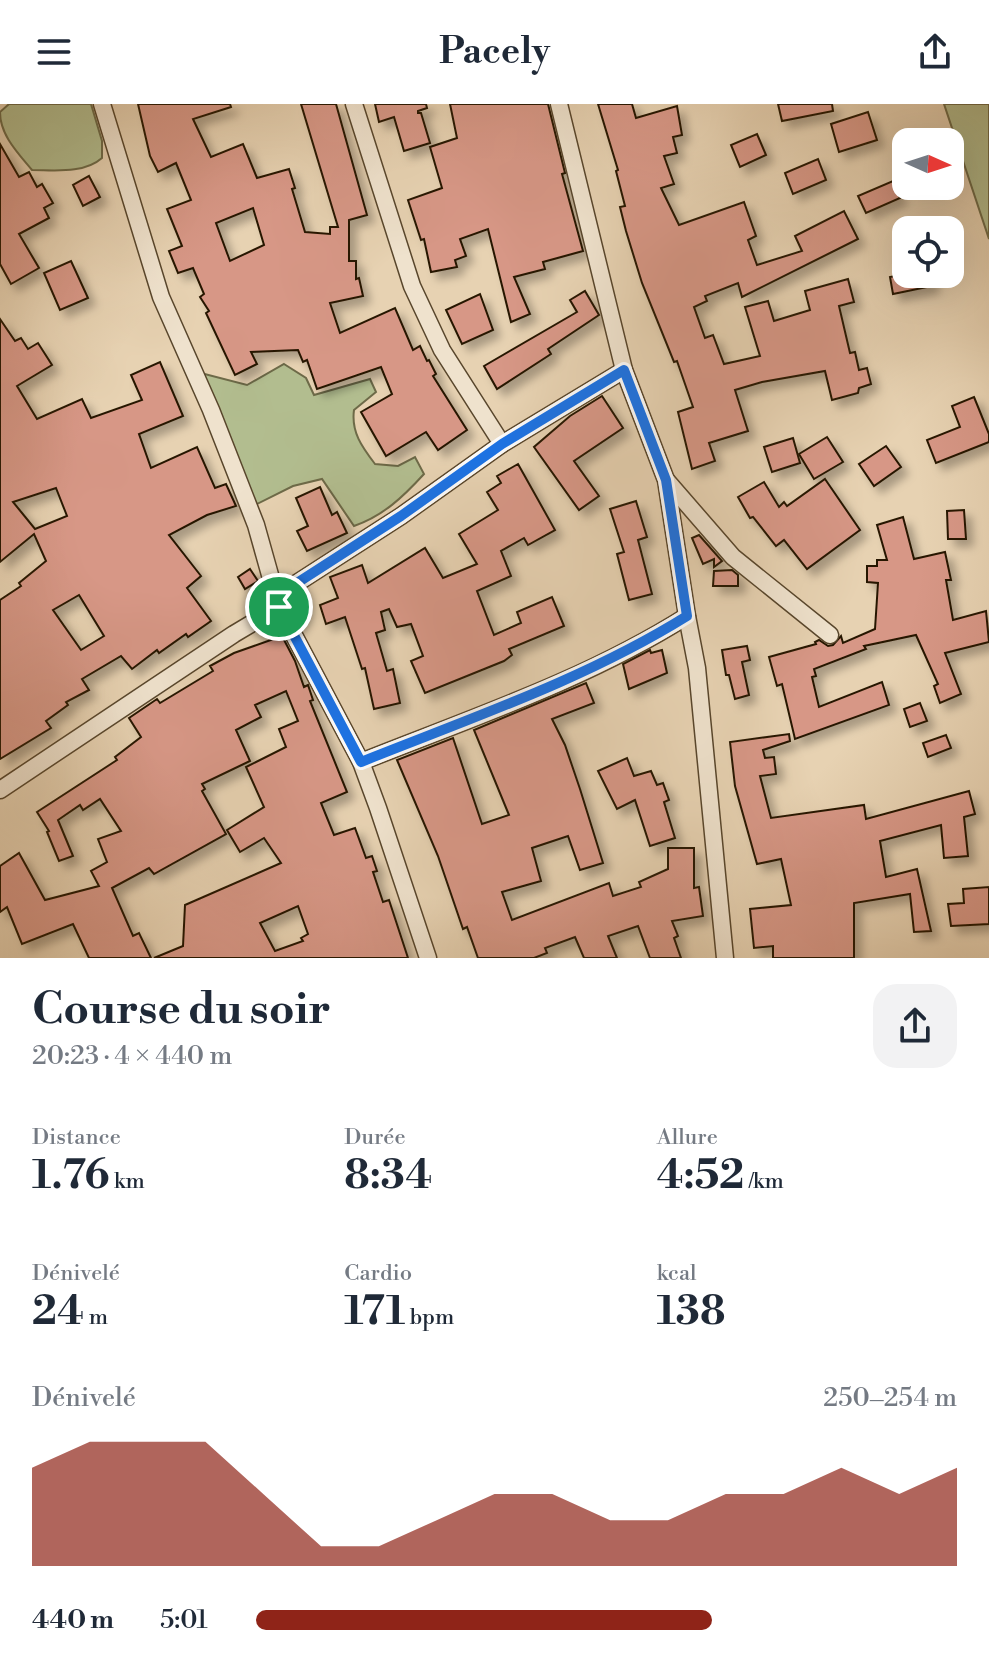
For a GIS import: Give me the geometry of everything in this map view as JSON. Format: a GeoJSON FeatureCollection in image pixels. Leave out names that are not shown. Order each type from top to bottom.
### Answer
{"type":"FeatureCollection","features":[{"type":"Feature","properties":{"kind":"street"},"geometry":{"type":"LineString","coordinates":[[102,104],[161,297],[211,410],[256,525],[279,607],[361,762],[428,958]]}},
{"type":"Feature","properties":{"kind":"street"},"geometry":{"type":"LineString","coordinates":[[354,104],[412,286],[442,350],[502,444]]}},
{"type":"Feature","properties":{"kind":"street"},"geometry":{"type":"LineString","coordinates":[[559,104],[624,370],[666,480],[697,668],[725,958]]}},
{"type":"Feature","properties":{"kind":"street"},"geometry":{"type":"LineString","coordinates":[[0,790],[279,607],[297,583],[401,516],[502,444],[624,370]]}},
{"type":"Feature","properties":{"kind":"street"},"geometry":{"type":"LineString","coordinates":[[666,480],[733,557],[830,635]]}},
{"type":"Feature","properties":{"kind":"street"},"geometry":{"type":"LineString","coordinates":[[361,762],[637,647],[687,616]]}},
{"type":"Feature","properties":{"kind":"green space"},"geometry":{"type":"Polygon","coordinates":[[[9,104],[91,104],[102,141],[102,158],[78,169],[32,170],[3,128],[0,112],[9,104]]]}},
{"type":"Feature","properties":{"kind":"green space"},"geometry":{"type":"Polygon","coordinates":[[[944,104],[989,104],[989,239],[964,164],[964,128],[952,128],[944,104]]]}},
{"type":"Feature","properties":{"kind":"green space"},"geometry":{"type":"Polygon","coordinates":[[[284,364],[306,378],[314,395],[370,379],[376,392],[354,410],[354,425],[362,445],[375,464],[398,466],[415,457],[424,474],[392,505],[354,526],[322,479],[293,486],[249,508],[193,371],[247,385],[284,364]]]}},
{"type":"Feature","properties":{"kind":"building"},"geometry":{"type":"Polygon","coordinates":[[[138,104],[230,104],[231,107],[193,119],[211,157],[243,144],[257,178],[289,169],[305,232],[330,234],[330,227],[338,227],[301,104],[336,104],[367,215],[349,220],[349,261],[356,261],[356,279],[359,278],[363,296],[330,303],[340,333],[395,308],[413,350],[420,346],[436,374],[433,376],[467,430],[438,450],[426,432],[386,456],[361,412],[392,394],[381,367],[317,389],[307,360],[303,362],[298,350],[251,352],[257,364],[235,375],[206,313],[209,311],[200,297],[204,294],[193,268],[178,273],[169,251],[182,246],[167,209],[191,200],[176,163],[158,172],[150,156],[138,104]],[[253,208],[216,223],[230,261],[264,245],[253,208]]]}},
{"type":"Feature","properties":{"kind":"building"},"geometry":{"type":"Polygon","coordinates":[[[375,104],[426,104],[427,108],[418,113],[421,113],[430,143],[404,151],[394,117],[379,122],[375,104]]]}},
{"type":"Feature","properties":{"kind":"building"},"geometry":{"type":"Polygon","coordinates":[[[450,104],[548,104],[565,173],[562,174],[583,251],[543,262],[545,269],[514,277],[530,314],[511,322],[488,229],[460,239],[466,256],[455,260],[457,267],[431,272],[424,239],[421,240],[408,200],[442,188],[430,147],[457,138],[450,104]]]}},
{"type":"Feature","properties":{"kind":"building"},"geometry":{"type":"Polygon","coordinates":[[[598,104],[632,104],[636,118],[677,106],[682,135],[673,137],[677,153],[664,156],[674,184],[661,188],[679,225],[744,202],[756,236],[748,240],[757,265],[802,251],[795,236],[844,211],[858,239],[742,297],[738,283],[705,296],[707,301],[694,307],[705,338],[713,335],[724,364],[760,356],[745,307],[768,301],[774,321],[810,310],[805,291],[848,279],[854,302],[839,306],[850,353],[855,352],[859,370],[867,368],[871,384],[859,388],[858,393],[832,400],[825,371],[735,390],[748,431],[709,443],[715,461],[692,469],[678,412],[693,407],[677,361],[674,362],[642,283],[620,207],[625,206],[618,170],[598,104]]]}},
{"type":"Feature","properties":{"kind":"building"},"geometry":{"type":"Polygon","coordinates":[[[778,104],[832,104],[833,111],[782,121],[778,104]]]}},
{"type":"Feature","properties":{"kind":"building"},"geometry":{"type":"Polygon","coordinates":[[[868,112],[877,140],[839,152],[831,124],[868,112]]]}},
{"type":"Feature","properties":{"kind":"building"},"geometry":{"type":"Polygon","coordinates":[[[757,134],[766,155],[740,167],[731,145],[757,134]]]}},
{"type":"Feature","properties":{"kind":"building"},"geometry":{"type":"Polygon","coordinates":[[[0,144],[19,177],[29,172],[37,187],[42,184],[53,203],[44,208],[49,218],[19,234],[39,268],[11,284],[0,264],[0,144]]]}},
{"type":"Feature","properties":{"kind":"building"},"geometry":{"type":"Polygon","coordinates":[[[818,159],[826,180],[793,194],[785,173],[818,159]]]}},
{"type":"Feature","properties":{"kind":"building"},"geometry":{"type":"Polygon","coordinates":[[[89,176],[100,197],[83,206],[73,185],[89,176]]]}},
{"type":"Feature","properties":{"kind":"building"},"geometry":{"type":"Polygon","coordinates":[[[892,181],[892,200],[895,200],[866,213],[858,196],[892,181]]]}},
{"type":"Feature","properties":{"kind":"building"},"geometry":{"type":"Polygon","coordinates":[[[71,261],[88,298],[60,310],[44,273],[71,261]]]}},
{"type":"Feature","properties":{"kind":"building"},"geometry":{"type":"Polygon","coordinates":[[[890,277],[892,288],[922,288],[893,294],[890,277]]]}},
{"type":"Feature","properties":{"kind":"building"},"geometry":{"type":"Polygon","coordinates":[[[585,291],[599,315],[548,349],[551,354],[497,389],[484,366],[577,312],[570,300],[585,291]]]}},
{"type":"Feature","properties":{"kind":"building"},"geometry":{"type":"Polygon","coordinates":[[[480,294],[493,330],[462,344],[446,310],[480,294]]]}},
{"type":"Feature","properties":{"kind":"building"},"geometry":{"type":"Polygon","coordinates":[[[0,319],[15,341],[21,338],[28,349],[38,343],[52,365],[17,386],[37,419],[82,399],[91,418],[142,400],[131,375],[160,362],[183,416],[139,434],[151,468],[197,447],[215,488],[226,484],[236,506],[207,515],[169,535],[201,576],[187,588],[211,621],[159,653],[157,650],[132,669],[121,656],[82,679],[89,690],[66,702],[68,705],[46,721],[51,728],[0,759],[0,600],[21,586],[19,583],[46,561],[34,534],[0,562],[0,319]],[[56,488],[13,502],[35,529],[67,516],[56,488]],[[79,595],[53,610],[81,650],[104,636],[79,595]]]}},
{"type":"Feature","properties":{"kind":"building"},"geometry":{"type":"Polygon","coordinates":[[[602,396],[623,428],[574,461],[599,496],[579,510],[534,447],[570,416],[602,396]]]}},
{"type":"Feature","properties":{"kind":"building"},"geometry":{"type":"Polygon","coordinates":[[[974,397],[989,434],[989,442],[936,463],[927,440],[960,427],[952,406],[974,397]]]}},
{"type":"Feature","properties":{"kind":"building"},"geometry":{"type":"Polygon","coordinates":[[[827,437],[843,462],[814,479],[799,454],[827,437]]]}},
{"type":"Feature","properties":{"kind":"building"},"geometry":{"type":"Polygon","coordinates":[[[793,438],[800,463],[772,472],[764,447],[793,438]]]}},
{"type":"Feature","properties":{"kind":"building"},"geometry":{"type":"Polygon","coordinates":[[[886,446],[901,467],[874,486],[859,464],[886,446]]]}},
{"type":"Feature","properties":{"kind":"building"},"geometry":{"type":"Polygon","coordinates":[[[518,464],[555,530],[528,545],[524,538],[501,551],[511,576],[477,591],[494,635],[521,623],[517,612],[552,597],[564,626],[509,649],[512,655],[504,661],[425,693],[411,661],[423,656],[411,624],[397,627],[389,609],[381,612],[385,630],[376,633],[387,671],[393,669],[400,703],[374,709],[365,668],[362,669],[345,617],[326,624],[320,605],[338,598],[330,577],[362,565],[368,583],[425,548],[443,578],[477,564],[459,534],[498,510],[487,492],[501,483],[497,476],[518,464]]]}},
{"type":"Feature","properties":{"kind":"building"},"geometry":{"type":"Polygon","coordinates":[[[825,479],[860,530],[807,569],[784,540],[776,546],[753,517],[750,518],[738,497],[764,482],[779,507],[784,502],[787,506],[825,479]]]}},
{"type":"Feature","properties":{"kind":"building"},"geometry":{"type":"Polygon","coordinates":[[[320,487],[332,515],[337,512],[347,533],[307,551],[297,531],[308,526],[296,498],[320,487]]]}},
{"type":"Feature","properties":{"kind":"building"},"geometry":{"type":"Polygon","coordinates":[[[636,501],[647,537],[638,540],[652,594],[629,600],[617,554],[624,552],[610,509],[636,501]]]}},
{"type":"Feature","properties":{"kind":"building"},"geometry":{"type":"Polygon","coordinates":[[[964,510],[966,539],[948,539],[947,511],[964,510]]]}},
{"type":"Feature","properties":{"kind":"building"},"geometry":{"type":"Polygon","coordinates":[[[903,517],[914,559],[945,552],[951,580],[946,580],[953,620],[986,611],[989,642],[945,653],[961,694],[940,703],[934,686],[938,684],[916,635],[864,646],[866,649],[814,669],[816,676],[812,677],[819,707],[882,682],[889,705],[795,739],[782,684],[777,686],[769,657],[816,644],[819,640],[828,646],[841,636],[843,643],[875,629],[878,583],[867,582],[867,566],[877,566],[877,560],[887,560],[877,525],[903,517]]]}},
{"type":"Feature","properties":{"kind":"building"},"geometry":{"type":"Polygon","coordinates":[[[699,535],[722,561],[714,567],[714,559],[703,564],[692,538],[699,535]]]}},
{"type":"Feature","properties":{"kind":"building"},"geometry":{"type":"Polygon","coordinates":[[[250,569],[258,581],[245,589],[238,577],[250,569]]]}},
{"type":"Feature","properties":{"kind":"building"},"geometry":{"type":"Polygon","coordinates":[[[732,570],[738,575],[738,586],[713,586],[714,571],[732,570]]]}},
{"type":"Feature","properties":{"kind":"building"},"geometry":{"type":"Polygon","coordinates":[[[282,636],[304,687],[308,685],[313,700],[310,701],[347,792],[321,803],[334,835],[355,828],[366,858],[372,856],[377,871],[373,872],[383,902],[389,900],[408,958],[154,958],[183,946],[185,905],[281,863],[264,838],[240,852],[227,830],[264,807],[246,767],[286,747],[279,729],[298,721],[286,691],[255,705],[261,717],[236,730],[250,761],[202,784],[205,789],[202,791],[226,834],[154,874],[149,868],[112,888],[133,936],[139,933],[151,958],[89,958],[73,924],[22,944],[7,907],[0,912],[0,866],[19,853],[45,900],[99,886],[91,871],[107,862],[98,839],[121,831],[100,799],[83,810],[80,805],[58,820],[73,856],[59,861],[49,831],[37,812],[117,760],[115,757],[141,737],[129,718],[157,699],[160,703],[213,671],[210,666],[234,653],[282,636]],[[298,906],[260,923],[275,951],[303,941],[301,938],[308,934],[298,906]]]}},
{"type":"Feature","properties":{"kind":"building"},"geometry":{"type":"Polygon","coordinates":[[[747,646],[750,660],[742,662],[749,695],[735,699],[729,675],[726,675],[722,650],[747,646]]]}},
{"type":"Feature","properties":{"kind":"building"},"geometry":{"type":"Polygon","coordinates":[[[650,650],[651,653],[662,650],[667,673],[629,689],[623,664],[650,650]]]}},
{"type":"Feature","properties":{"kind":"building"},"geometry":{"type":"Polygon","coordinates":[[[586,683],[594,703],[552,719],[565,745],[603,863],[580,870],[568,836],[532,848],[541,881],[502,892],[512,920],[609,883],[613,896],[641,887],[639,882],[668,869],[668,848],[694,848],[694,888],[699,887],[703,916],[672,921],[681,958],[650,958],[638,926],[608,936],[617,958],[584,958],[575,937],[545,948],[547,953],[534,958],[478,958],[467,927],[463,929],[438,856],[397,760],[453,738],[482,824],[509,815],[474,730],[586,683]]]}},
{"type":"Feature","properties":{"kind":"building"},"geometry":{"type":"Polygon","coordinates":[[[920,703],[927,721],[910,727],[904,709],[920,703]]]}},
{"type":"Feature","properties":{"kind":"building"},"geometry":{"type":"Polygon","coordinates":[[[789,734],[790,741],[763,750],[765,758],[774,757],[776,774],[760,776],[771,818],[864,805],[866,819],[969,791],[975,814],[964,817],[968,856],[944,858],[941,825],[880,841],[886,877],[917,869],[931,931],[914,932],[910,894],[854,903],[854,958],[773,958],[773,946],[754,948],[750,909],[791,905],[781,859],[757,864],[735,786],[730,742],[789,734]]]}},
{"type":"Feature","properties":{"kind":"building"},"geometry":{"type":"Polygon","coordinates":[[[946,735],[951,748],[928,757],[923,743],[946,735]]]}},
{"type":"Feature","properties":{"kind":"building"},"geometry":{"type":"Polygon","coordinates":[[[627,758],[634,776],[651,771],[657,785],[663,783],[669,800],[664,802],[675,838],[650,846],[635,800],[617,809],[598,771],[627,758]]]}},
{"type":"Feature","properties":{"kind":"building"},"geometry":{"type":"Polygon","coordinates":[[[989,887],[989,924],[951,926],[948,904],[964,903],[963,889],[989,887]]]}},
{"type":"Feature","properties":{"kind":"route"},"geometry":{"type":"LineString","coordinates":[[624,370],[666,480],[687,616],[637,647],[557,683],[361,762],[279,607],[297,583],[401,516],[502,444],[624,370]]}}]}
